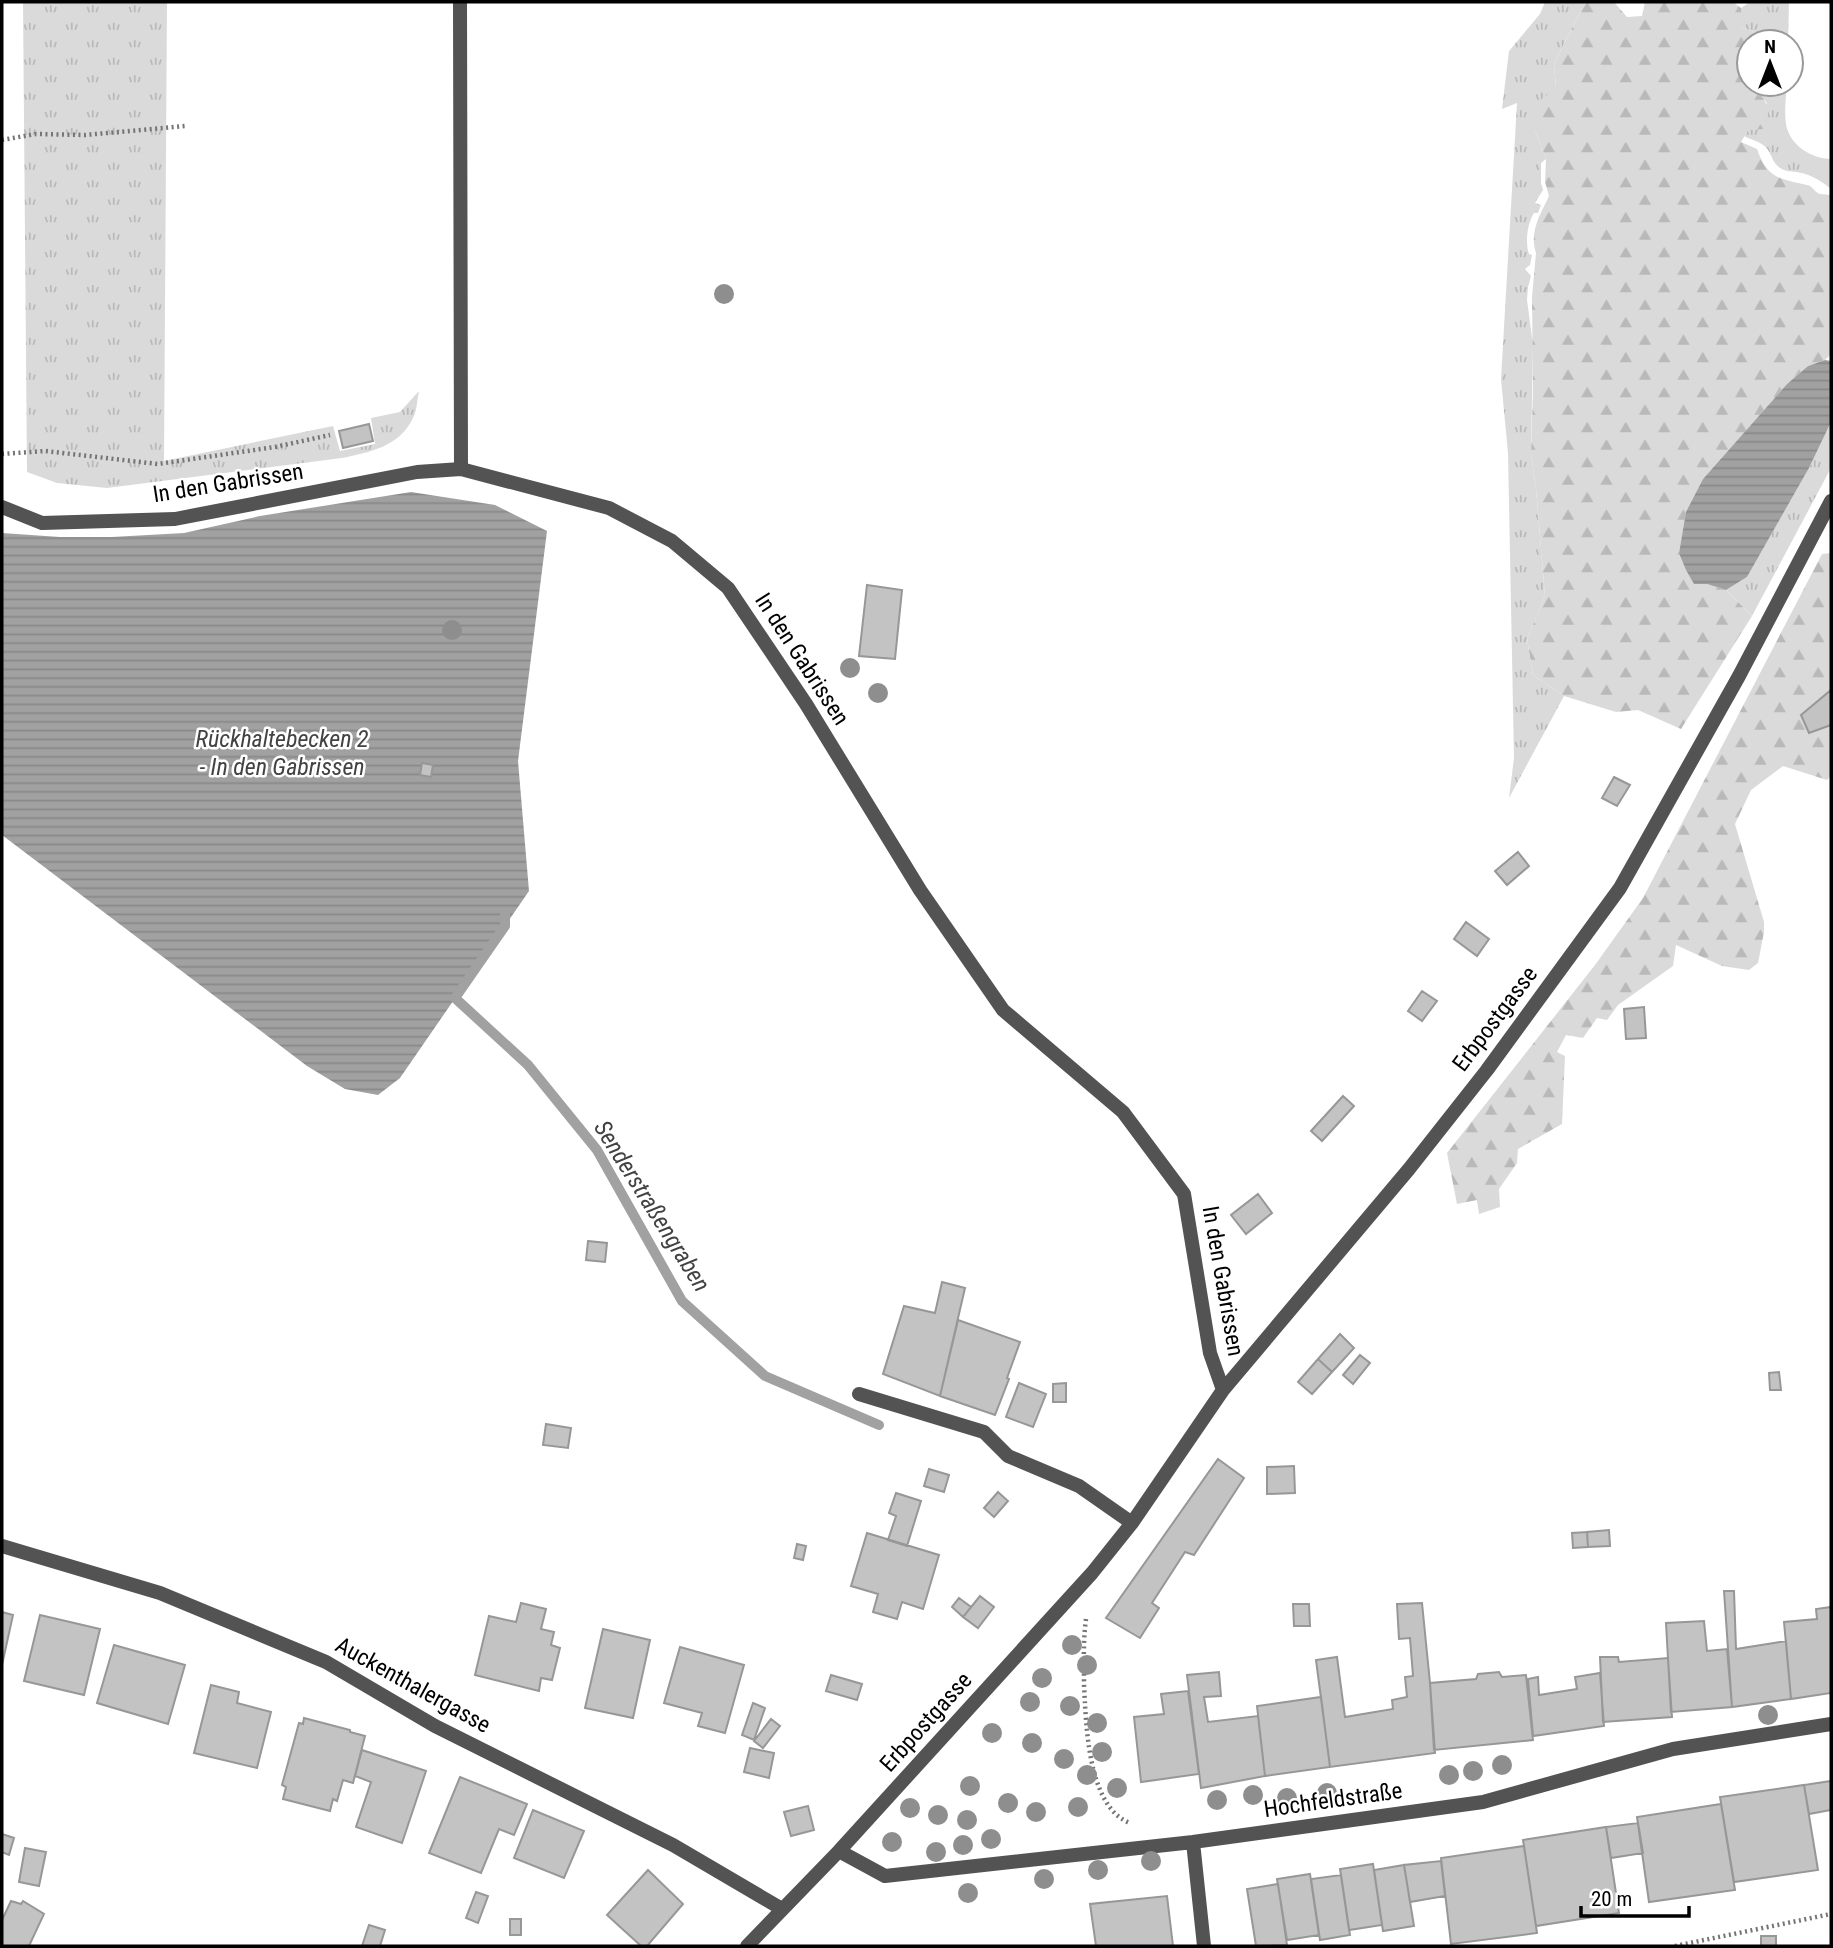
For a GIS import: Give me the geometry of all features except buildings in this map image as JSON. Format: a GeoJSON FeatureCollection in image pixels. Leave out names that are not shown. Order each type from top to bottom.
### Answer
{"type":"FeatureCollection","features":[{"type":"Feature","properties":{"kind":"street"},"geometry":{"type":"LineString","coordinates":[[460,2],[461,469]]}},
{"type":"Feature","properties":{"kind":"street","name":"In den Gabrissen"},"geometry":{"type":"LineString","coordinates":[[2,507],[42,523],[175,519],[417,472],[461,469],[609,508],[672,541],[728,588],[806,704],[920,890],[1003,1010],[1124,1112],[1184,1194],[1210,1353],[1223,1390]]}},
{"type":"Feature","properties":{"kind":"street","name":"Erbpostgasse"},"geometry":{"type":"LineString","coordinates":[[747,1946],[839,1851],[1092,1573],[1132,1523],[1223,1390],[1409,1169],[1487,1070],[1620,888],[1739,676],[1831,501]]}},
{"type":"Feature","properties":{"kind":"street"},"geometry":{"type":"LineString","coordinates":[[859,1394],[984,1432],[1008,1456],[1079,1486],[1132,1523]]}},
{"type":"Feature","properties":{"kind":"street","name":"Auckenthalergasse"},"geometry":{"type":"LineString","coordinates":[[2,1546],[160,1593],[326,1662],[435,1726],[673,1845],[782,1909]]}},
{"type":"Feature","properties":{"kind":"street","name":"Hochfeldstraße"},"geometry":{"type":"LineString","coordinates":[[839,1851],[885,1876],[1194,1842],[1483,1802],[1673,1749],[1831,1724]]}},
{"type":"Feature","properties":{"kind":"street"},"geometry":{"type":"LineString","coordinates":[[1194,1842],[1204,1946]]}},
{"type":"Feature","properties":{"kind":"path"},"geometry":{"type":"LineString","coordinates":[[2,140],[36,134],[85,135],[185,126]]}},
{"type":"Feature","properties":{"kind":"path"},"geometry":{"type":"LineString","coordinates":[[2,454],[45,451],[158,464],[275,447],[330,435]]}},
{"type":"Feature","properties":{"kind":"path"},"geometry":{"type":"LineString","coordinates":[[1092,1573],[1083,1638],[1086,1727],[1090,1755],[1096,1779],[1115,1814],[1137,1825]]}},
{"type":"Feature","properties":{"kind":"path"},"geometry":{"type":"LineString","coordinates":[[1675,1946],[1831,1914]]}},
{"type":"Feature","properties":{"kind":"green space"},"geometry":{"type":"Polygon","coordinates":[[[23,2],[167,2],[164,461],[333,426],[340,451],[375,444],[371,418],[400,412],[419,391],[414,415],[400,436],[383,447],[342,458],[107,488],[57,483],[27,472],[23,2]]]}},
{"type":"Feature","properties":{"kind":"green space"},"geometry":{"type":"Polygon","coordinates":[[[1545,2],[1587,2],[1554,64],[1556,88],[1535,130],[1546,159],[1541,163],[1543,190],[1535,203],[1541,205],[1538,213],[1534,213],[1528,228],[1528,250],[1532,255],[1530,265],[1525,269],[1531,276],[1527,300],[1533,345],[1531,454],[1545,596],[1527,639],[1533,675],[1564,696],[1509,798],[1514,758],[1508,453],[1501,379],[1517,103],[1502,109],[1509,51],[1540,14],[1545,2]]]}},
{"type":"Feature","properties":{"kind":"green space"},"geometry":{"type":"Polygon","coordinates":[[[1587,2],[1614,2],[1627,17],[1642,16],[1645,2],[1733,2],[1741,8],[1741,27],[1744,28],[1735,28],[1735,98],[1763,98],[1768,115],[1764,129],[1748,130],[1741,142],[1757,149],[1765,166],[1775,176],[1809,186],[1820,194],[1831,195],[1831,354],[1825,360],[1808,366],[1787,384],[1703,479],[1686,513],[1679,553],[1707,584],[1726,590],[1752,616],[1681,729],[1638,710],[1616,712],[1564,696],[1533,675],[1527,639],[1545,596],[1531,454],[1532,297],[1535,231],[1549,196],[1545,182],[1546,159],[1535,130],[1533,106],[1556,88],[1554,64],[1587,2]]]}},
{"type":"Feature","properties":{"kind":"green space"},"geometry":{"type":"Polygon","coordinates":[[[1750,2],[1789,2],[1788,28],[1741,27],[1741,8],[1750,2]]]}},
{"type":"Feature","properties":{"kind":"green space"},"geometry":{"type":"Polygon","coordinates":[[[1763,98],[1786,98],[1788,132],[1802,149],[1831,159],[1831,189],[1810,176],[1780,168],[1766,147],[1744,136],[1767,103],[1763,98]]]}},
{"type":"Feature","properties":{"kind":"green space"},"geometry":{"type":"Polygon","coordinates":[[[1831,422],[1831,468],[1752,616],[1726,590],[1747,577],[1809,468],[1831,422]]]}},
{"type":"Feature","properties":{"kind":"green space"},"geometry":{"type":"Polygon","coordinates":[[[1831,553],[1831,776],[1827,780],[1783,766],[1751,790],[1735,824],[1764,922],[1758,963],[1749,970],[1722,966],[1676,945],[1673,966],[1618,1005],[1607,1020],[1597,1018],[1583,1038],[1566,1035],[1557,1052],[1565,1056],[1562,1124],[1518,1149],[1517,1163],[1499,1189],[1500,1207],[1479,1214],[1477,1200],[1457,1204],[1447,1153],[1595,965],[1643,898],[1822,554],[1831,553]]]}},
{"type":"Feature","properties":{"kind":"water"},"geometry":{"type":"Polygon","coordinates":[[[1825,360],[1831,361],[1831,422],[1809,468],[1747,577],[1726,590],[1707,584],[1694,584],[1679,553],[1686,512],[1703,479],[1787,384],[1808,366],[1825,360]]]}},
{"type":"Feature","properties":{"kind":"water","name":"Rückhaltebecken 2 - In den Gabrissen"},"geometry":{"type":"Polygon","coordinates":[[[411,492],[495,505],[547,531],[518,761],[529,891],[400,1078],[378,1095],[345,1089],[307,1066],[2,835],[2,533],[112,537],[184,533],[260,516],[411,492]]]}},
{"type":"Feature","properties":{"kind":"waterway","name":"Senderstraßengraben"},"geometry":{"type":"LineString","coordinates":[[505,914],[505,926],[455,998],[528,1065],[597,1150],[682,1301],[765,1376],[879,1425]]}}]}
